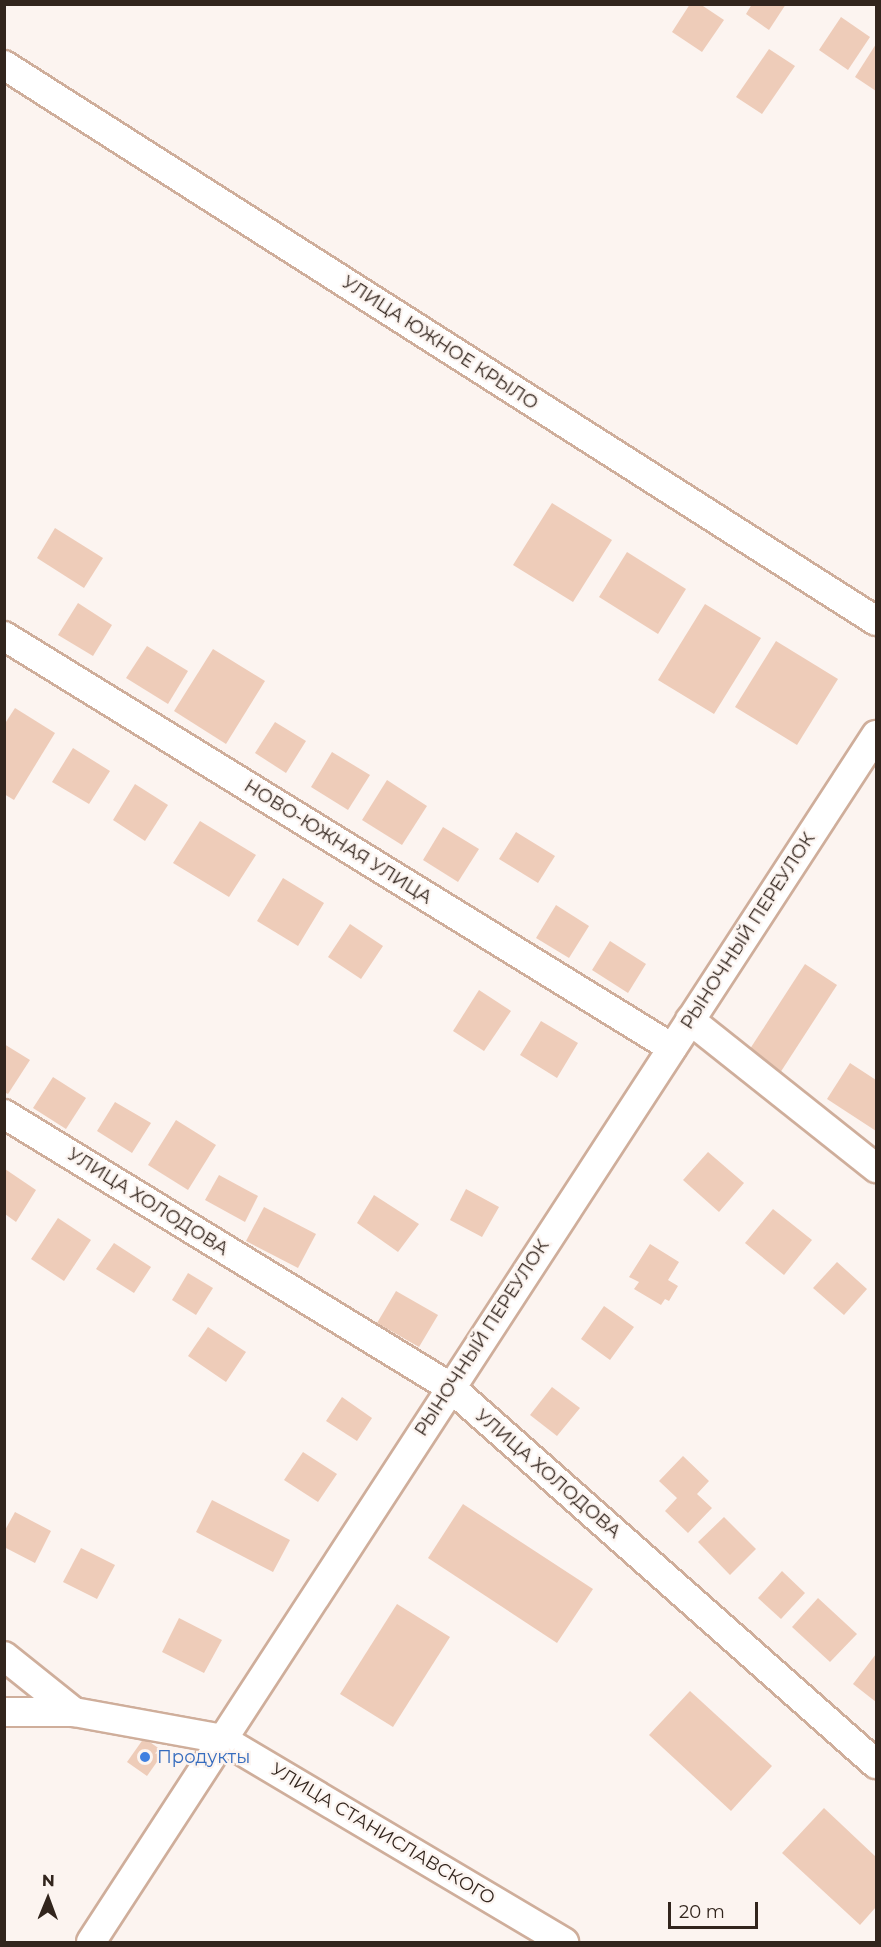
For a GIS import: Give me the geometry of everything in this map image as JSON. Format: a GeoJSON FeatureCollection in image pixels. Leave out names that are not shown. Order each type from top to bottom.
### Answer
{"type":"FeatureCollection","features":[{"type":"Feature","properties":{"kind":"street","name":"УЛИЦА ЮЖНОЕ КРЫЛО"},"geometry":{"type":"LineString","coordinates":[[4,65],[876,621]]}},
{"type":"Feature","properties":{"kind":"street","name":"НОВО-ЮЖНАЯ УЛИЦА"},"geometry":{"type":"LineString","coordinates":[[4,636],[672,1048]]}},
{"type":"Feature","properties":{"kind":"street","name":"РЫНОЧНЫЙ ПЕРЕУЛОК"},"geometry":{"type":"LineString","coordinates":[[91,1942],[876,735]]}},
{"type":"Feature","properties":{"kind":"street"},"geometry":{"type":"LineString","coordinates":[[690,1020],[876,1168]]}},
{"type":"Feature","properties":{"kind":"street","name":"УЛИЦА ХОЛОДОВА"},"geometry":{"type":"LineString","coordinates":[[4,1114],[450,1387],[876,1764]]}},
{"type":"Feature","properties":{"kind":"street","name":"УЛИЦА СТАНИСЛАВСКОГО"},"geometry":{"type":"LineString","coordinates":[[4,1656],[74,1713],[222,1738],[564,1942]]}},
{"type":"Feature","properties":{"kind":"street"},"geometry":{"type":"LineString","coordinates":[[4,1712],[74,1713]]}},
{"type":"Feature","properties":{"kind":"building"},"geometry":{"type":"Polygon","coordinates":[[[690,4],[700,4],[724,20],[702,52],[672,32],[690,4]]]}},
{"type":"Feature","properties":{"kind":"building"},"geometry":{"type":"Polygon","coordinates":[[[752,4],[786,4],[769,30],[746,14],[752,4]]]}},
{"type":"Feature","properties":{"kind":"building"},"geometry":{"type":"Polygon","coordinates":[[[841,17],[870,37],[848,70],[819,50],[841,17]]]}},
{"type":"Feature","properties":{"kind":"building"},"geometry":{"type":"Polygon","coordinates":[[[876,44],[876,91],[855,77],[876,44]]]}},
{"type":"Feature","properties":{"kind":"building"},"geometry":{"type":"Polygon","coordinates":[[[769,49],[795,66],[762,114],[736,97],[769,49]]]}},
{"type":"Feature","properties":{"kind":"building"},"geometry":{"type":"Polygon","coordinates":[[[552,503],[612,540],[573,602],[513,565],[552,503]]]}},
{"type":"Feature","properties":{"kind":"building"},"geometry":{"type":"Polygon","coordinates":[[[55,528],[103,558],[84,588],[37,558],[55,528]]]}},
{"type":"Feature","properties":{"kind":"building"},"geometry":{"type":"Polygon","coordinates":[[[627,552],[686,589],[658,634],[599,597],[627,552]]]}},
{"type":"Feature","properties":{"kind":"building"},"geometry":{"type":"Polygon","coordinates":[[[78,603],[112,625],[93,656],[58,635],[78,603]]]}},
{"type":"Feature","properties":{"kind":"building"},"geometry":{"type":"Polygon","coordinates":[[[705,604],[761,638],[714,714],[658,680],[705,604]]]}},
{"type":"Feature","properties":{"kind":"building"},"geometry":{"type":"Polygon","coordinates":[[[776,641],[838,679],[797,745],[735,707],[776,641]]]}},
{"type":"Feature","properties":{"kind":"building"},"geometry":{"type":"Polygon","coordinates":[[[147,646],[188,671],[168,704],[126,678],[147,646]]]}},
{"type":"Feature","properties":{"kind":"building"},"geometry":{"type":"Polygon","coordinates":[[[213,649],[265,681],[226,744],[174,711],[213,649]]]}},
{"type":"Feature","properties":{"kind":"building"},"geometry":{"type":"Polygon","coordinates":[[[15,708],[55,733],[14,800],[4,794],[4,725],[15,708]]]}},
{"type":"Feature","properties":{"kind":"building"},"geometry":{"type":"Polygon","coordinates":[[[275,722],[306,741],[286,773],[255,753],[275,722]]]}},
{"type":"Feature","properties":{"kind":"building"},"geometry":{"type":"Polygon","coordinates":[[[73,748],[110,771],[89,804],[52,782],[73,748]]]}},
{"type":"Feature","properties":{"kind":"building"},"geometry":{"type":"Polygon","coordinates":[[[332,752],[370,775],[348,810],[311,787],[332,752]]]}},
{"type":"Feature","properties":{"kind":"building"},"geometry":{"type":"Polygon","coordinates":[[[387,780],[427,806],[402,845],[362,820],[387,780]]]}},
{"type":"Feature","properties":{"kind":"building"},"geometry":{"type":"Polygon","coordinates":[[[135,784],[168,805],[145,841],[113,820],[135,784]]]}},
{"type":"Feature","properties":{"kind":"building"},"geometry":{"type":"Polygon","coordinates":[[[200,821],[256,855],[229,897],[173,863],[200,821]]]}},
{"type":"Feature","properties":{"kind":"building"},"geometry":{"type":"Polygon","coordinates":[[[443,827],[479,849],[458,882],[423,860],[443,827]]]}},
{"type":"Feature","properties":{"kind":"building"},"geometry":{"type":"Polygon","coordinates":[[[516,832],[555,856],[538,883],[499,859],[516,832]]]}},
{"type":"Feature","properties":{"kind":"building"},"geometry":{"type":"Polygon","coordinates":[[[283,878],[324,903],[298,946],[257,921],[283,878]]]}},
{"type":"Feature","properties":{"kind":"building"},"geometry":{"type":"Polygon","coordinates":[[[556,905],[589,926],[569,958],[536,938],[556,905]]]}},
{"type":"Feature","properties":{"kind":"building"},"geometry":{"type":"Polygon","coordinates":[[[350,924],[383,946],[361,979],[328,957],[350,924]]]}},
{"type":"Feature","properties":{"kind":"building"},"geometry":{"type":"Polygon","coordinates":[[[610,941],[646,964],[628,993],[592,970],[610,941]]]}},
{"type":"Feature","properties":{"kind":"building"},"geometry":{"type":"Polygon","coordinates":[[[805,964],[837,985],[780,1073],[748,1052],[805,964]]]}},
{"type":"Feature","properties":{"kind":"building"},"geometry":{"type":"Polygon","coordinates":[[[479,990],[511,1011],[484,1051],[453,1031],[479,990]]]}},
{"type":"Feature","properties":{"kind":"building"},"geometry":{"type":"Polygon","coordinates":[[[541,1021],[578,1043],[557,1078],[520,1055],[541,1021]]]}},
{"type":"Feature","properties":{"kind":"building"},"geometry":{"type":"Polygon","coordinates":[[[4,1044],[30,1060],[8,1094],[4,1092],[4,1044]]]}},
{"type":"Feature","properties":{"kind":"building"},"geometry":{"type":"Polygon","coordinates":[[[850,1063],[876,1080],[876,1131],[827,1099],[850,1063]]]}},
{"type":"Feature","properties":{"kind":"building"},"geometry":{"type":"Polygon","coordinates":[[[53,1077],[86,1098],[66,1129],[33,1108],[53,1077]]]}},
{"type":"Feature","properties":{"kind":"building"},"geometry":{"type":"Polygon","coordinates":[[[115,1102],[151,1123],[132,1153],[97,1131],[115,1102]]]}},
{"type":"Feature","properties":{"kind":"building"},"geometry":{"type":"Polygon","coordinates":[[[176,1120],[216,1145],[188,1190],[148,1165],[176,1120]]]}},
{"type":"Feature","properties":{"kind":"building"},"geometry":{"type":"Polygon","coordinates":[[[708,1152],[744,1183],[719,1212],[683,1180],[708,1152]]]}},
{"type":"Feature","properties":{"kind":"building"},"geometry":{"type":"Polygon","coordinates":[[[5,1169],[36,1190],[16,1222],[5,1214],[5,1169]]]}},
{"type":"Feature","properties":{"kind":"building"},"geometry":{"type":"Polygon","coordinates":[[[219,1175],[258,1196],[245,1222],[205,1200],[219,1175]]]}},
{"type":"Feature","properties":{"kind":"building"},"geometry":{"type":"Polygon","coordinates":[[[466,1189],[499,1207],[482,1237],[450,1220],[466,1189]]]}},
{"type":"Feature","properties":{"kind":"building"},"geometry":{"type":"Polygon","coordinates":[[[374,1195],[419,1224],[398,1252],[357,1223],[374,1195]]]}},
{"type":"Feature","properties":{"kind":"building"},"geometry":{"type":"Polygon","coordinates":[[[264,1207],[316,1234],[298,1268],[246,1241],[264,1207]]]}},
{"type":"Feature","properties":{"kind":"building"},"geometry":{"type":"Polygon","coordinates":[[[773,1209],[812,1240],[784,1275],[745,1243],[773,1209]]]}},
{"type":"Feature","properties":{"kind":"building"},"geometry":{"type":"Polygon","coordinates":[[[58,1218],[91,1240],[64,1281],[31,1259],[58,1218]]]}},
{"type":"Feature","properties":{"kind":"building"},"geometry":{"type":"Polygon","coordinates":[[[114,1243],[151,1267],[134,1293],[96,1269],[114,1243]]]}},
{"type":"Feature","properties":{"kind":"building"},"geometry":{"type":"Polygon","coordinates":[[[650,1244],[679,1262],[668,1280],[678,1286],[669,1301],[665,1299],[661,1305],[634,1289],[639,1282],[629,1277],[650,1244]]]}},
{"type":"Feature","properties":{"kind":"building"},"geometry":{"type":"Polygon","coordinates":[[[837,1262],[867,1289],[844,1315],[813,1288],[837,1262]]]}},
{"type":"Feature","properties":{"kind":"building"},"geometry":{"type":"Polygon","coordinates":[[[188,1273],[213,1288],[196,1315],[172,1300],[188,1273]]]}},
{"type":"Feature","properties":{"kind":"building"},"geometry":{"type":"Polygon","coordinates":[[[396,1291],[438,1315],[419,1347],[377,1323],[396,1291]]]}},
{"type":"Feature","properties":{"kind":"building"},"geometry":{"type":"Polygon","coordinates":[[[604,1306],[634,1327],[610,1360],[581,1339],[604,1306]]]}},
{"type":"Feature","properties":{"kind":"building"},"geometry":{"type":"Polygon","coordinates":[[[208,1327],[246,1352],[226,1382],[188,1356],[208,1327]]]}},
{"type":"Feature","properties":{"kind":"building"},"geometry":{"type":"Polygon","coordinates":[[[552,1387],[580,1408],[557,1436],[530,1415],[552,1387]]]}},
{"type":"Feature","properties":{"kind":"building"},"geometry":{"type":"Polygon","coordinates":[[[342,1397],[372,1418],[357,1441],[326,1421],[342,1397]]]}},
{"type":"Feature","properties":{"kind":"building"},"geometry":{"type":"Polygon","coordinates":[[[303,1452],[337,1474],[318,1502],[284,1480],[303,1452]]]}},
{"type":"Feature","properties":{"kind":"building"},"geometry":{"type":"Polygon","coordinates":[[[683,1456],[709,1481],[697,1494],[712,1508],[688,1533],[665,1511],[677,1498],[659,1481],[683,1456]]]}},
{"type":"Feature","properties":{"kind":"building"},"geometry":{"type":"Polygon","coordinates":[[[212,1500],[290,1540],[273,1572],[196,1532],[212,1500]]]}},
{"type":"Feature","properties":{"kind":"building"},"geometry":{"type":"Polygon","coordinates":[[[463,1504],[593,1589],[557,1643],[428,1558],[463,1504]]]}},
{"type":"Feature","properties":{"kind":"building"},"geometry":{"type":"Polygon","coordinates":[[[15,1512],[51,1531],[35,1563],[4,1547],[4,1532],[15,1512]]]}},
{"type":"Feature","properties":{"kind":"building"},"geometry":{"type":"Polygon","coordinates":[[[724,1517],[756,1549],[730,1575],[698,1542],[724,1517]]]}},
{"type":"Feature","properties":{"kind":"building"},"geometry":{"type":"Polygon","coordinates":[[[81,1548],[115,1565],[97,1599],[63,1582],[81,1548]]]}},
{"type":"Feature","properties":{"kind":"building"},"geometry":{"type":"Polygon","coordinates":[[[782,1571],[805,1593],[781,1619],[758,1598],[782,1571]]]}},
{"type":"Feature","properties":{"kind":"building"},"geometry":{"type":"Polygon","coordinates":[[[818,1598],[857,1634],[830,1662],[792,1627],[818,1598]]]}},
{"type":"Feature","properties":{"kind":"building"},"geometry":{"type":"Polygon","coordinates":[[[397,1604],[450,1637],[393,1727],[340,1694],[397,1604]]]}},
{"type":"Feature","properties":{"kind":"building"},"geometry":{"type":"Polygon","coordinates":[[[179,1618],[222,1640],[204,1673],[162,1652],[179,1618]]]}},
{"type":"Feature","properties":{"kind":"building"},"geometry":{"type":"Polygon","coordinates":[[[876,1654],[876,1702],[853,1684],[876,1654]]]}},
{"type":"Feature","properties":{"kind":"building"},"geometry":{"type":"Polygon","coordinates":[[[690,1691],[772,1766],[731,1811],[649,1735],[690,1691]]]}},
{"type":"Feature","properties":{"kind":"building","name":"Продукты"},"geometry":{"type":"Polygon","coordinates":[[[144,1738],[164,1752],[147,1776],[127,1762],[144,1738]]]}},
{"type":"Feature","properties":{"kind":"building"},"geometry":{"type":"Polygon","coordinates":[[[824,1808],[876,1857],[876,1907],[860,1925],[782,1853],[824,1808]]]}},
{"type":"Feature","properties":{"kind":"place","name":"Продукты"},"geometry":{"type":"Point","coordinates":[145,1757]}}]}
